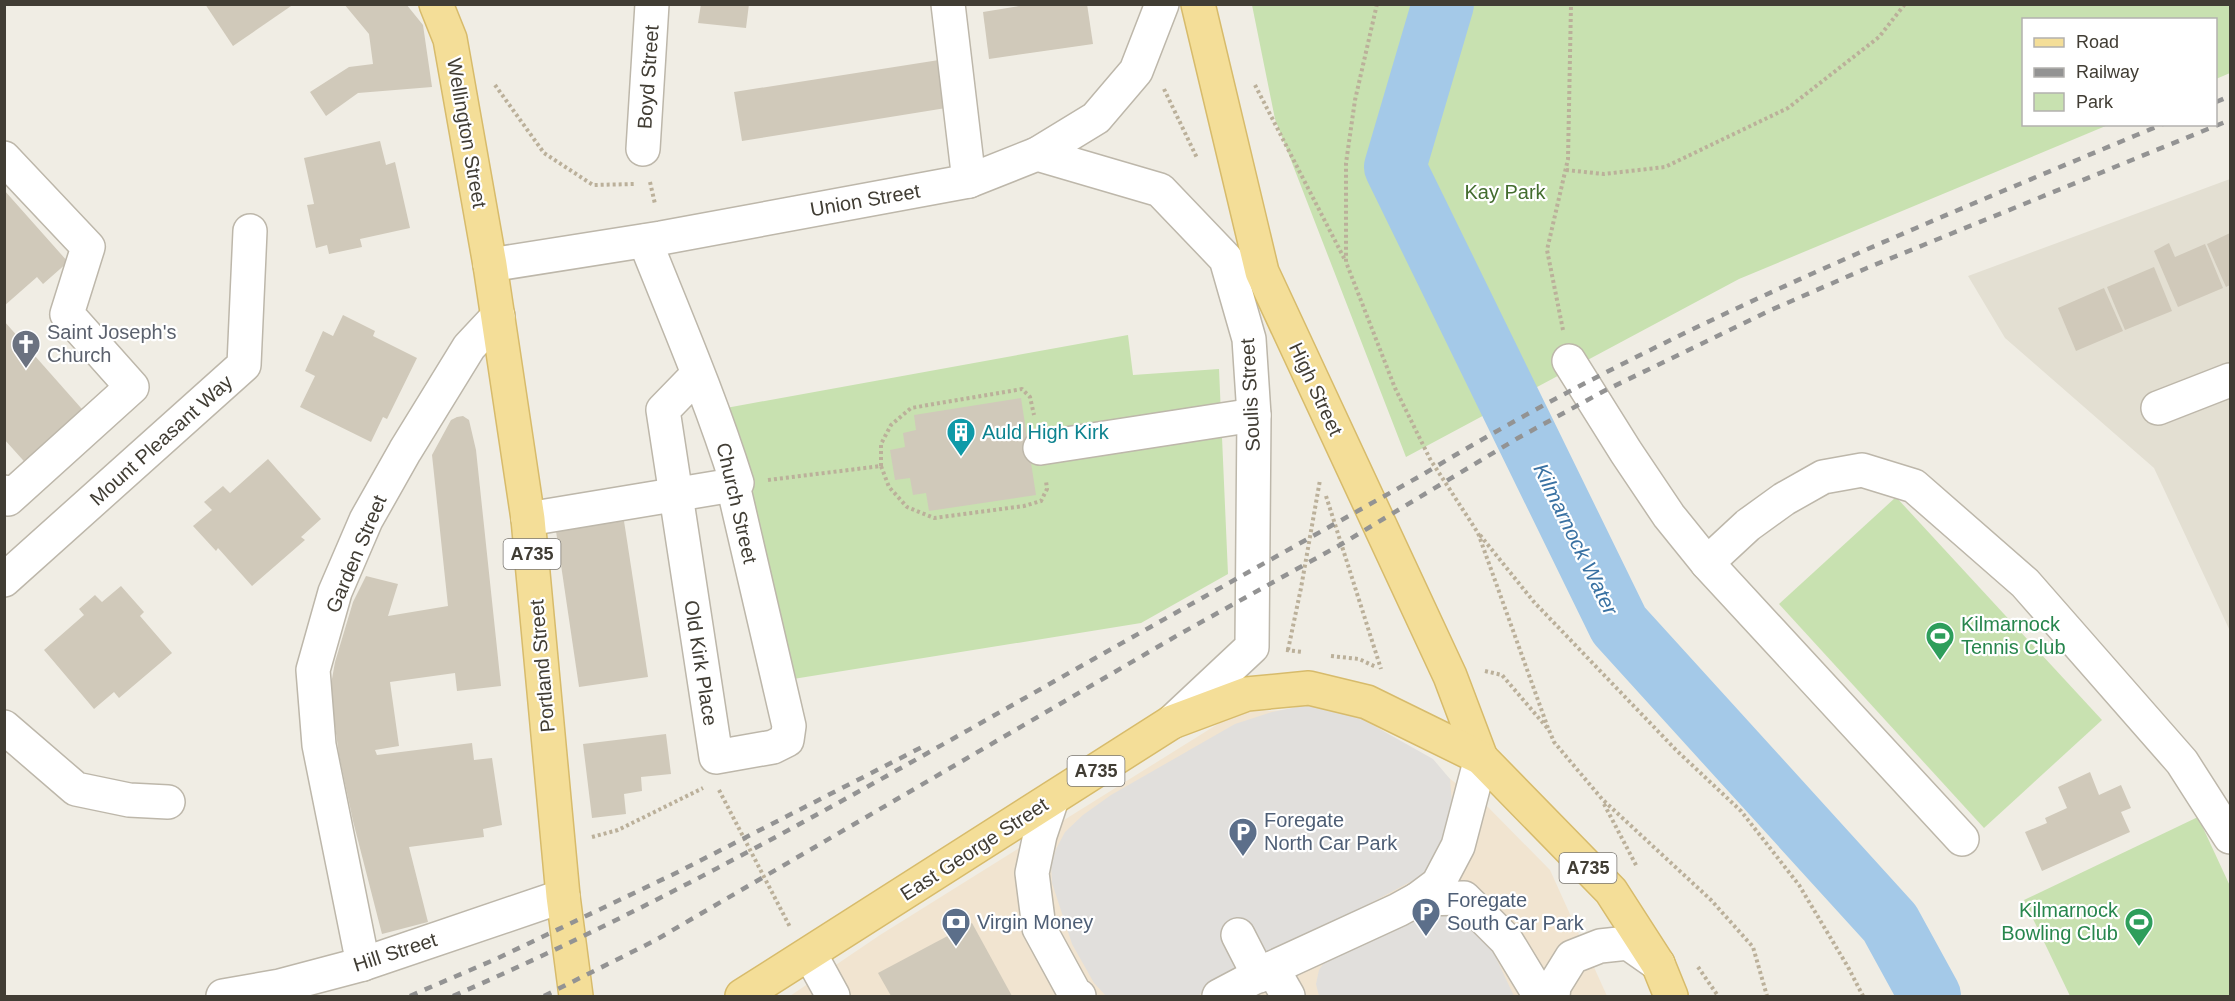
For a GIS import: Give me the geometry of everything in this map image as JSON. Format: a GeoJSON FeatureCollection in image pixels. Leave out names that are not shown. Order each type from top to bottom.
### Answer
{"type":"FeatureCollection","features":[{"type":"Feature","properties":{"kind":"main road","name":"Wellington Street"},"geometry":{"type":"LineString","coordinates":[[436,4],[450,39],[490,264]]}},
{"type":"Feature","properties":{"kind":"main road","name":"High Street"},"geometry":{"type":"LineString","coordinates":[[1198,4],[1262,272],[1450,676],[1481,758]]}},
{"type":"Feature","properties":{"kind":"main road","name":"Portland Street"},"geometry":{"type":"LineString","coordinates":[[490,264],[528,519],[563,896],[576,996]]}},
{"type":"Feature","properties":{"kind":"main road","name":"East George Street"},"geometry":{"type":"LineString","coordinates":[[742,996],[1172,722],[1247,694],[1309,688],[1367,702],[1481,758]]}},
{"type":"Feature","properties":{"kind":"main road","name":"A735"},"geometry":{"type":"LineString","coordinates":[[1481,758],[1611,891],[1658,963],[1671,996]]}},
{"type":"Feature","properties":{"kind":"street","name":"Boyd Street"},"geometry":{"type":"LineString","coordinates":[[644,149],[652,4]]}},
{"type":"Feature","properties":{"kind":"street"},"geometry":{"type":"LineString","coordinates":[[948,4],[969,181]]}},
{"type":"Feature","properties":{"kind":"street","name":"Union Street"},"geometry":{"type":"LineString","coordinates":[[490,264],[653,239],[969,181],[1037,154],[1096,118],[1136,71],[1162,4]]}},
{"type":"Feature","properties":{"kind":"street","name":"Soulis Street"},"geometry":{"type":"LineString","coordinates":[[1037,154],[1160,190],[1226,260],[1249,339],[1254,415],[1252,647],[1172,722]]}},
{"type":"Feature","properties":{"kind":"street"},"geometry":{"type":"LineString","coordinates":[[4,158],[88,247],[68,314],[132,387],[8,499],[4,492]]}},
{"type":"Feature","properties":{"kind":"street","name":"Mount Pleasant Way"},"geometry":{"type":"LineString","coordinates":[[4,580],[244,365],[250,231]]}},
{"type":"Feature","properties":{"kind":"street","name":"Church Street"},"geometry":{"type":"LineString","coordinates":[[653,239],[737,483],[733,485],[789,726],[787,740]]}},
{"type":"Feature","properties":{"kind":"street","name":"Garden Street"},"geometry":{"type":"LineString","coordinates":[[363,964],[319,745],[313,670],[335,592],[366,520],[469,347],[498,316]]}},
{"type":"Feature","properties":{"kind":"street"},"geometry":{"type":"LineString","coordinates":[[1569,361],[1669,516],[1707,563],[1962,839]]}},
{"type":"Feature","properties":{"kind":"street","name":"Old Kirk Place"},"geometry":{"type":"LineString","coordinates":[[698,374],[663,410],[716,757],[773,747],[787,740]]}},
{"type":"Feature","properties":{"kind":"street"},"geometry":{"type":"LineString","coordinates":[[2158,408],[2230,380]]}},
{"type":"Feature","properties":{"kind":"street"},"geometry":{"type":"LineString","coordinates":[[1040,448],[1254,415]]}},
{"type":"Feature","properties":{"kind":"street"},"geometry":{"type":"LineString","coordinates":[[1707,563],[1748,525],[1784,499],[1823,477],[1862,470],[1914,486],[2032,591],[2182,762],[2230,837]]}},
{"type":"Feature","properties":{"kind":"street"},"geometry":{"type":"LineString","coordinates":[[528,519],[733,485]]}},
{"type":"Feature","properties":{"kind":"street"},"geometry":{"type":"LineString","coordinates":[[4,727],[76,789],[129,800],[168,802]]}},
{"type":"Feature","properties":{"kind":"street"},"geometry":{"type":"LineString","coordinates":[[1219,996],[1418,899],[1438,884],[1458,846],[1481,758]]}},
{"type":"Feature","properties":{"kind":"street"},"geometry":{"type":"LineString","coordinates":[[1052,799],[1040,836],[1032,873],[1039,928],[1075,994],[1079,996]]}},
{"type":"Feature","properties":{"kind":"street","name":"Hill Street"},"geometry":{"type":"LineString","coordinates":[[224,996],[328,985],[363,964],[563,896]]}},
{"type":"Feature","properties":{"kind":"street"},"geometry":{"type":"LineString","coordinates":[[1418,899],[1464,898],[1506,940],[1540,996]]}},
{"type":"Feature","properties":{"kind":"street"},"geometry":{"type":"LineString","coordinates":[[1238,935],[1265,972],[1288,996]]}},
{"type":"Feature","properties":{"kind":"street"},"geometry":{"type":"LineString","coordinates":[[1553,996],[1554,986],[1572,957],[1600,946],[1628,943],[1658,963]]}},
{"type":"Feature","properties":{"kind":"street"},"geometry":{"type":"LineString","coordinates":[[810,954],[833,996]]}},
{"type":"Feature","properties":{"kind":"path"},"geometry":{"type":"LineString","coordinates":[[1346,262],[1346,163],[1355,100],[1377,4]]}},
{"type":"Feature","properties":{"kind":"path"},"geometry":{"type":"LineString","coordinates":[[1569,361],[1547,250],[1568,159],[1571,4]]}},
{"type":"Feature","properties":{"kind":"path"},"geometry":{"type":"LineString","coordinates":[[1566,170],[1604,174],[1665,167],[1788,108],[1879,37],[1905,4]]}},
{"type":"Feature","properties":{"kind":"path"},"geometry":{"type":"LineString","coordinates":[[1250,76],[1346,262],[1395,388],[1430,459],[1478,532],[1534,602],[1676,750],[1741,811],[1799,885],[1863,996]]}},
{"type":"Feature","properties":{"kind":"path"},"geometry":{"type":"LineString","coordinates":[[494,84],[544,153],[593,185],[650,183]]}},
{"type":"Feature","properties":{"kind":"path"},"geometry":{"type":"LineString","coordinates":[[644,149],[650,183],[653,239]]}},
{"type":"Feature","properties":{"kind":"path"},"geometry":{"type":"LineString","coordinates":[[1022,389],[1030,397],[1047,489],[1041,501],[1024,506],[934,518],[907,507],[889,487],[881,466],[881,444],[891,425],[911,408],[1022,389]]}},
{"type":"Feature","properties":{"kind":"path"},"geometry":{"type":"LineString","coordinates":[[733,485],[881,466]]}},
{"type":"Feature","properties":{"kind":"path"},"geometry":{"type":"LineString","coordinates":[[1288,651],[1320,478]]}},
{"type":"Feature","properties":{"kind":"path"},"geometry":{"type":"LineString","coordinates":[[1478,532],[1554,742],[1602,799],[1711,900],[1753,947],[1767,996]]}},
{"type":"Feature","properties":{"kind":"path"},"geometry":{"type":"LineString","coordinates":[[1450,676],[1484,671],[1502,675],[1549,730]]}},
{"type":"Feature","properties":{"kind":"path"},"geometry":{"type":"LineString","coordinates":[[715,782],[790,927]]}},
{"type":"Feature","properties":{"kind":"path"},"geometry":{"type":"LineString","coordinates":[[558,844],[618,830],[708,786]]}},
{"type":"Feature","properties":{"kind":"shaded area"},"geometry":{"type":"Polygon","coordinates":[[[2230,179],[2230,631],[2154,468],[2005,338],[1968,276],[2230,179]]]}},
{"type":"Feature","properties":{"kind":"shaded area","name":"Foregate North Car Park"},"geometry":{"type":"Polygon","coordinates":[[[1302,706],[1330,707],[1360,718],[1433,759],[1450,779],[1452,803],[1449,826],[1438,851],[1423,875],[1197,996],[1106,996],[1094,983],[1072,944],[1052,883],[1051,865],[1065,832],[1083,815],[1111,795],[1235,724],[1272,712],[1302,706]]]}},
{"type":"Feature","properties":{"kind":"shaded area"},"geometry":{"type":"Polygon","coordinates":[[[1351,708],[1485,804],[1550,870],[1607,996],[790,996],[880,935],[1237,712],[1351,708]]]}},
{"type":"Feature","properties":{"kind":"shaded area","name":"Foregate South Car Park"},"geometry":{"type":"Polygon","coordinates":[[[1434,903],[1480,924],[1514,996],[1319,996],[1316,984],[1319,970],[1327,958],[1434,903]]]}},
{"type":"Feature","properties":{"kind":"green space","name":"Kay Park"},"geometry":{"type":"Polygon","coordinates":[[[1252,5],[2230,5],[2230,73],[2217,79],[2217,18],[2022,18],[2022,126],[2106,126],[1739,279],[1406,457],[1275,119],[1252,5]]]}},
{"type":"Feature","properties":{"kind":"green space"},"geometry":{"type":"Polygon","coordinates":[[[1128,335],[1133,375],[1219,369],[1228,574],[1141,623],[787,680],[726,408],[1128,335]]]}},
{"type":"Feature","properties":{"kind":"green space","name":"Kilmarnock Tennis Club"},"geometry":{"type":"Polygon","coordinates":[[[1896,497],[2102,720],[1984,828],[1779,604],[1896,497]]]}},
{"type":"Feature","properties":{"kind":"green space","name":"Kilmarnock Bowling Club"},"geometry":{"type":"Polygon","coordinates":[[[2198,817],[2230,886],[2230,996],[2070,996],[2024,900],[2198,817]]]}},
{"type":"Feature","properties":{"kind":"building"},"geometry":{"type":"Polygon","coordinates":[[[205,4],[294,4],[233,46],[205,4]]]}},
{"type":"Feature","properties":{"kind":"building"},"geometry":{"type":"Polygon","coordinates":[[[344,4],[406,4],[423,25],[432,87],[358,93],[326,116],[310,92],[349,67],[373,64],[369,34],[344,4]]]}},
{"type":"Feature","properties":{"kind":"building"},"geometry":{"type":"Polygon","coordinates":[[[701,4],[749,4],[746,28],[698,23],[701,4]]]}},
{"type":"Feature","properties":{"kind":"building"},"geometry":{"type":"Polygon","coordinates":[[[1031,4],[1087,4],[1093,44],[989,59],[983,12],[1031,4]]]}},
{"type":"Feature","properties":{"kind":"building"},"geometry":{"type":"Polygon","coordinates":[[[939,60],[946,108],[742,141],[734,92],[939,60]]]}},
{"type":"Feature","properties":{"kind":"building"},"geometry":{"type":"Polygon","coordinates":[[[380,141],[386,165],[395,162],[410,228],[360,239],[362,247],[329,254],[327,245],[316,248],[307,205],[314,204],[304,158],[380,141]]]}},
{"type":"Feature","properties":{"kind":"building","name":"Saint Joseph's Church"},"geometry":{"type":"Polygon","coordinates":[[[4,190],[68,262],[43,284],[37,277],[4,306],[4,190]]]}},
{"type":"Feature","properties":{"kind":"building"},"geometry":{"type":"Polygon","coordinates":[[[2230,233],[2230,285],[2226,287],[2207,244],[2230,233]]]}},
{"type":"Feature","properties":{"kind":"building"},"geometry":{"type":"Polygon","coordinates":[[[2169,243],[2175,257],[2205,244],[2223,288],[2178,307],[2154,251],[2169,243]]]}},
{"type":"Feature","properties":{"kind":"building"},"geometry":{"type":"Polygon","coordinates":[[[2154,267],[2172,311],[2125,330],[2107,287],[2154,267]]]}},
{"type":"Feature","properties":{"kind":"building"},"geometry":{"type":"Polygon","coordinates":[[[2104,288],[2123,331],[2076,351],[2058,308],[2104,288]]]}},
{"type":"Feature","properties":{"kind":"building"},"geometry":{"type":"Polygon","coordinates":[[[343,315],[375,331],[373,336],[417,358],[387,419],[383,417],[371,442],[300,407],[315,376],[305,371],[323,331],[333,336],[343,315]]]}},
{"type":"Feature","properties":{"kind":"building","name":"Saint Joseph's Church"},"geometry":{"type":"Polygon","coordinates":[[[4,321],[89,417],[31,469],[4,439],[4,321]]]}},
{"type":"Feature","properties":{"kind":"building","name":"Auld High Kirk"},"geometry":{"type":"Polygon","coordinates":[[[1021,398],[1036,495],[929,511],[926,493],[913,495],[910,478],[895,480],[890,450],[905,447],[903,433],[916,430],[914,415],[1021,398]]]}},
{"type":"Feature","properties":{"kind":"building"},"geometry":{"type":"Polygon","coordinates":[[[463,416],[469,420],[476,450],[501,686],[457,691],[455,673],[390,682],[399,746],[375,750],[377,755],[472,743],[474,760],[492,758],[502,825],[483,829],[484,837],[409,847],[428,922],[382,934],[353,821],[339,755],[330,690],[335,662],[353,602],[366,576],[398,584],[388,616],[448,606],[432,455],[451,420],[463,416]]]}},
{"type":"Feature","properties":{"kind":"building"},"geometry":{"type":"Polygon","coordinates":[[[268,459],[321,519],[301,537],[305,540],[252,586],[218,548],[216,551],[193,526],[212,510],[204,502],[223,486],[230,493],[268,459]]]}},
{"type":"Feature","properties":{"kind":"building"},"geometry":{"type":"Polygon","coordinates":[[[624,521],[648,677],[579,687],[556,531],[624,521]]]}},
{"type":"Feature","properties":{"kind":"building"},"geometry":{"type":"Polygon","coordinates":[[[121,586],[144,612],[140,616],[172,653],[119,698],[114,692],[94,709],[44,650],[84,615],[79,609],[95,595],[102,602],[121,586]]]}},
{"type":"Feature","properties":{"kind":"building"},"geometry":{"type":"Polygon","coordinates":[[[666,734],[671,774],[641,777],[642,791],[624,794],[626,814],[592,818],[583,744],[666,734]]]}},
{"type":"Feature","properties":{"kind":"building","name":"Kilmarnock Bowling Club"},"geometry":{"type":"Polygon","coordinates":[[[2090,772],[2099,795],[2121,785],[2131,808],[2121,812],[2130,832],[2042,871],[2025,832],[2047,823],[2045,818],[2067,808],[2058,787],[2090,772]]]}},
{"type":"Feature","properties":{"kind":"building","name":"Virgin Money"},"geometry":{"type":"Polygon","coordinates":[[[972,923],[1012,996],[891,996],[878,973],[972,923]]]}},
{"type":"Feature","properties":{"kind":"waterway","name":"Kilmarnock Water"},"geometry":{"type":"LineString","coordinates":[[1443,4],[1395,167],[1619,625],[1890,923],[1930,996]]}},
{"type":"Feature","properties":{"kind":"railway"},"geometry":{"type":"LineString","coordinates":[[2217,102],[2230,96]]}},
{"type":"Feature","properties":{"kind":"railway"},"geometry":{"type":"LineString","coordinates":[[2217,125],[2230,120]]}},
{"type":"Feature","properties":{"kind":"railway"},"geometry":{"type":"LineString","coordinates":[[453,996],[605,925],[754,849],[1511,423],[1601,375],[1693,329],[1879,244],[2158,126]]}},
{"type":"Feature","properties":{"kind":"railway"},"geometry":{"type":"LineString","coordinates":[[544,996],[654,941],[1178,635],[1340,545],[1518,438],[1604,391],[1771,310],[1867,268],[2215,126]]}},
{"type":"Feature","properties":{"kind":"railway"},"geometry":{"type":"LineString","coordinates":[[410,996],[496,959],[678,872],[924,746]]}},
{"type":"Feature","properties":{"kind":"place","name":"Saint Joseph's Church"},"geometry":{"type":"Point","coordinates":[26,370]}},
{"type":"Feature","properties":{"kind":"place","name":"Auld High Kirk"},"geometry":{"type":"Point","coordinates":[961,458]}},
{"type":"Feature","properties":{"kind":"place","name":"Kilmarnock Tennis Club"},"geometry":{"type":"Point","coordinates":[1940,662]}},
{"type":"Feature","properties":{"kind":"place","name":"Foregate North Car Park"},"geometry":{"type":"Point","coordinates":[1243,858]}},
{"type":"Feature","properties":{"kind":"place","name":"Foregate South Car Park"},"geometry":{"type":"Point","coordinates":[1426,938]}},
{"type":"Feature","properties":{"kind":"place","name":"Virgin Money"},"geometry":{"type":"Point","coordinates":[956,948]}},
{"type":"Feature","properties":{"kind":"place","name":"Kilmarnock Bowling Club"},"geometry":{"type":"Point","coordinates":[2139,948]}}]}
